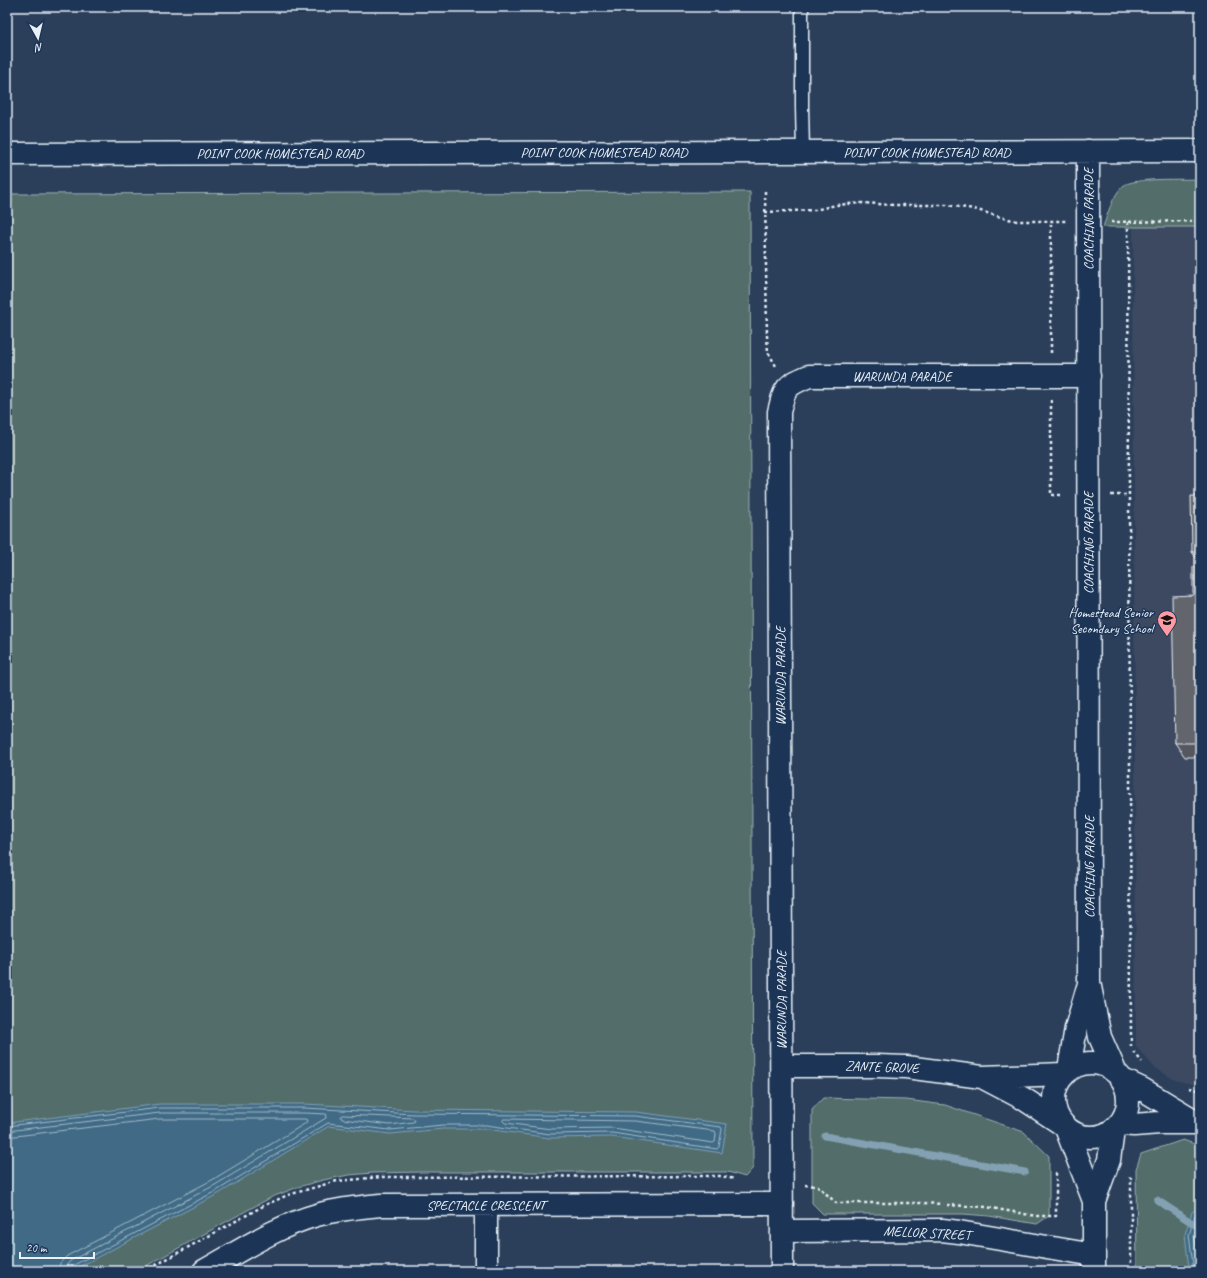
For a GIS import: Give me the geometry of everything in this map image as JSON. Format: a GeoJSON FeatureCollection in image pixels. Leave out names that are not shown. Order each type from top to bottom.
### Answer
{"type":"FeatureCollection","features":[{"type":"Feature","properties":{"kind":"street","name":"COACHING PARADE"},"geometry":{"type":"LineString","coordinates":[[1088,151],[1089,982],[1100,1037],[1119,1076]]}},
{"type":"Feature","properties":{"kind":"street","name":"POINT COOK HOMESTEAD ROAD"},"geometry":{"type":"LineString","coordinates":[[7,154],[1200,151]]}},
{"type":"Feature","properties":{"kind":"street","name":"WARUNDA PARADE"},"geometry":{"type":"LineString","coordinates":[[782,1271],[779,412],[784,394],[791,384],[809,376],[1089,376]]}},
{"type":"Feature","properties":{"kind":"street","name":"COACHING PARADE"},"geometry":{"type":"LineString","coordinates":[[1066,1071],[1089,982]]}},
{"type":"Feature","properties":{"kind":"street"},"geometry":{"type":"LineString","coordinates":[[1094,1201],[1064,1126],[1056,1114],[1054,1093],[1057,1083],[1066,1071],[1080,1064],[1092,1062],[1104,1065],[1119,1076],[1199,1123]]}},
{"type":"Feature","properties":{"kind":"street","name":"ZANTE GROVE"},"geometry":{"type":"LineString","coordinates":[[782,1066],[906,1067],[948,1071],[982,1077],[1066,1071]]}},
{"type":"Feature","properties":{"kind":"street"},"geometry":{"type":"LineString","coordinates":[[1094,1263],[1094,1201],[1109,1160],[1116,1127],[1125,1114],[1128,1102],[1127,1091],[1119,1076]]}},
{"type":"Feature","properties":{"kind":"street","name":"ZANTE GROVE"},"geometry":{"type":"LineString","coordinates":[[982,1077],[1024,1099],[1064,1126]]}},
{"type":"Feature","properties":{"kind":"street"},"geometry":{"type":"LineString","coordinates":[[1064,1126],[1075,1133],[1095,1137],[1116,1127],[1160,1123],[1199,1123]]}},
{"type":"Feature","properties":{"kind":"street","name":"SPECTACLE CRESCENT"},"geometry":{"type":"LineString","coordinates":[[204,1271],[288,1226],[316,1215],[336,1210],[381,1205],[486,1206],[782,1204]]}},
{"type":"Feature","properties":{"kind":"street"},"geometry":{"type":"LineString","coordinates":[[486,1206],[486,1271]]}},
{"type":"Feature","properties":{"kind":"street","name":"MELLOR STREET"},"geometry":{"type":"LineString","coordinates":[[782,1231],[948,1231],[1094,1263]]}},
{"type":"Feature","properties":{"kind":"lane"},"geometry":{"type":"LineString","coordinates":[[802,7],[803,152]]}},
{"type":"Feature","properties":{"kind":"path"},"geometry":{"type":"LineString","coordinates":[[765,191],[768,352],[774,364],[791,384]]}},
{"type":"Feature","properties":{"kind":"path"},"geometry":{"type":"LineString","coordinates":[[765,212],[815,210],[836,205],[863,203],[893,205],[948,204],[974,209],[1000,218],[1017,221],[1200,221]]}},
{"type":"Feature","properties":{"kind":"path"},"geometry":{"type":"LineString","coordinates":[[1128,222],[1131,1049],[1147,1067]]}},
{"type":"Feature","properties":{"kind":"path"},"geometry":{"type":"LineString","coordinates":[[1186,1087],[1200,1091]]}},
{"type":"Feature","properties":{"kind":"shaded area","name":"Homestead Senior Secondary School"},"geometry":{"type":"Polygon","coordinates":[[[1133,227],[1200,227],[1200,1086],[1175,1080],[1155,1068],[1136,1047],[1133,227]]]}},
{"type":"Feature","properties":{"kind":"green space"},"geometry":{"type":"Polygon","coordinates":[[[1200,179],[1200,227],[1103,227],[1113,200],[1119,190],[1129,183],[1148,180],[1200,179]]]}},
{"type":"Feature","properties":{"kind":"green space"},"geometry":{"type":"Polygon","coordinates":[[[750,192],[753,1168],[745,1177],[728,1172],[423,1172],[349,1175],[298,1187],[272,1197],[137,1271],[7,1271],[7,194],[750,192]]]}},
{"type":"Feature","properties":{"kind":"green space"},"geometry":{"type":"Polygon","coordinates":[[[823,1098],[906,1100],[945,1105],[1024,1132],[1049,1156],[1049,1216],[1037,1224],[989,1216],[963,1214],[823,1214],[812,1203],[812,1110],[823,1098]]]}},
{"type":"Feature","properties":{"kind":"green space"},"geometry":{"type":"Polygon","coordinates":[[[1183,1140],[1200,1146],[1200,1271],[1137,1271],[1136,1169],[1141,1154],[1183,1140]]]}},
{"type":"Feature","properties":{"kind":"water"},"geometry":{"type":"Polygon","coordinates":[[[160,1104],[305,1104],[414,1110],[636,1112],[727,1124],[722,1153],[612,1137],[550,1138],[486,1129],[443,1129],[390,1134],[329,1126],[220,1193],[71,1271],[7,1271],[7,1123],[160,1104]]]}},
{"type":"Feature","properties":{"kind":"water"},"geometry":{"type":"Polygon","coordinates":[[[1200,1207],[1200,1271],[1191,1271],[1188,1261],[1185,1234],[1192,1212],[1200,1207]]]}},
{"type":"Feature","properties":{"kind":"building"},"geometry":{"type":"Polygon","coordinates":[[[1198,352],[1200,352],[1200,394],[1198,394],[1198,352]]]}},
{"type":"Feature","properties":{"kind":"building"},"geometry":{"type":"Polygon","coordinates":[[[1191,496],[1200,496],[1200,552],[1192,552],[1191,496]]]}},
{"type":"Feature","properties":{"kind":"building"},"geometry":{"type":"Polygon","coordinates":[[[1193,567],[1200,567],[1200,743],[1175,743],[1172,596],[1193,595],[1193,567]]]}},
{"type":"Feature","properties":{"kind":"waterway"},"geometry":{"type":"LineString","coordinates":[[825,1136],[1025,1172]]}},
{"type":"Feature","properties":{"kind":"waterway"},"geometry":{"type":"LineString","coordinates":[[1157,1200],[1200,1228]]}},
{"type":"Feature","properties":{"kind":"place","name":"Homestead Senior Secondary School"},"geometry":{"type":"Point","coordinates":[1167,637]}}]}
